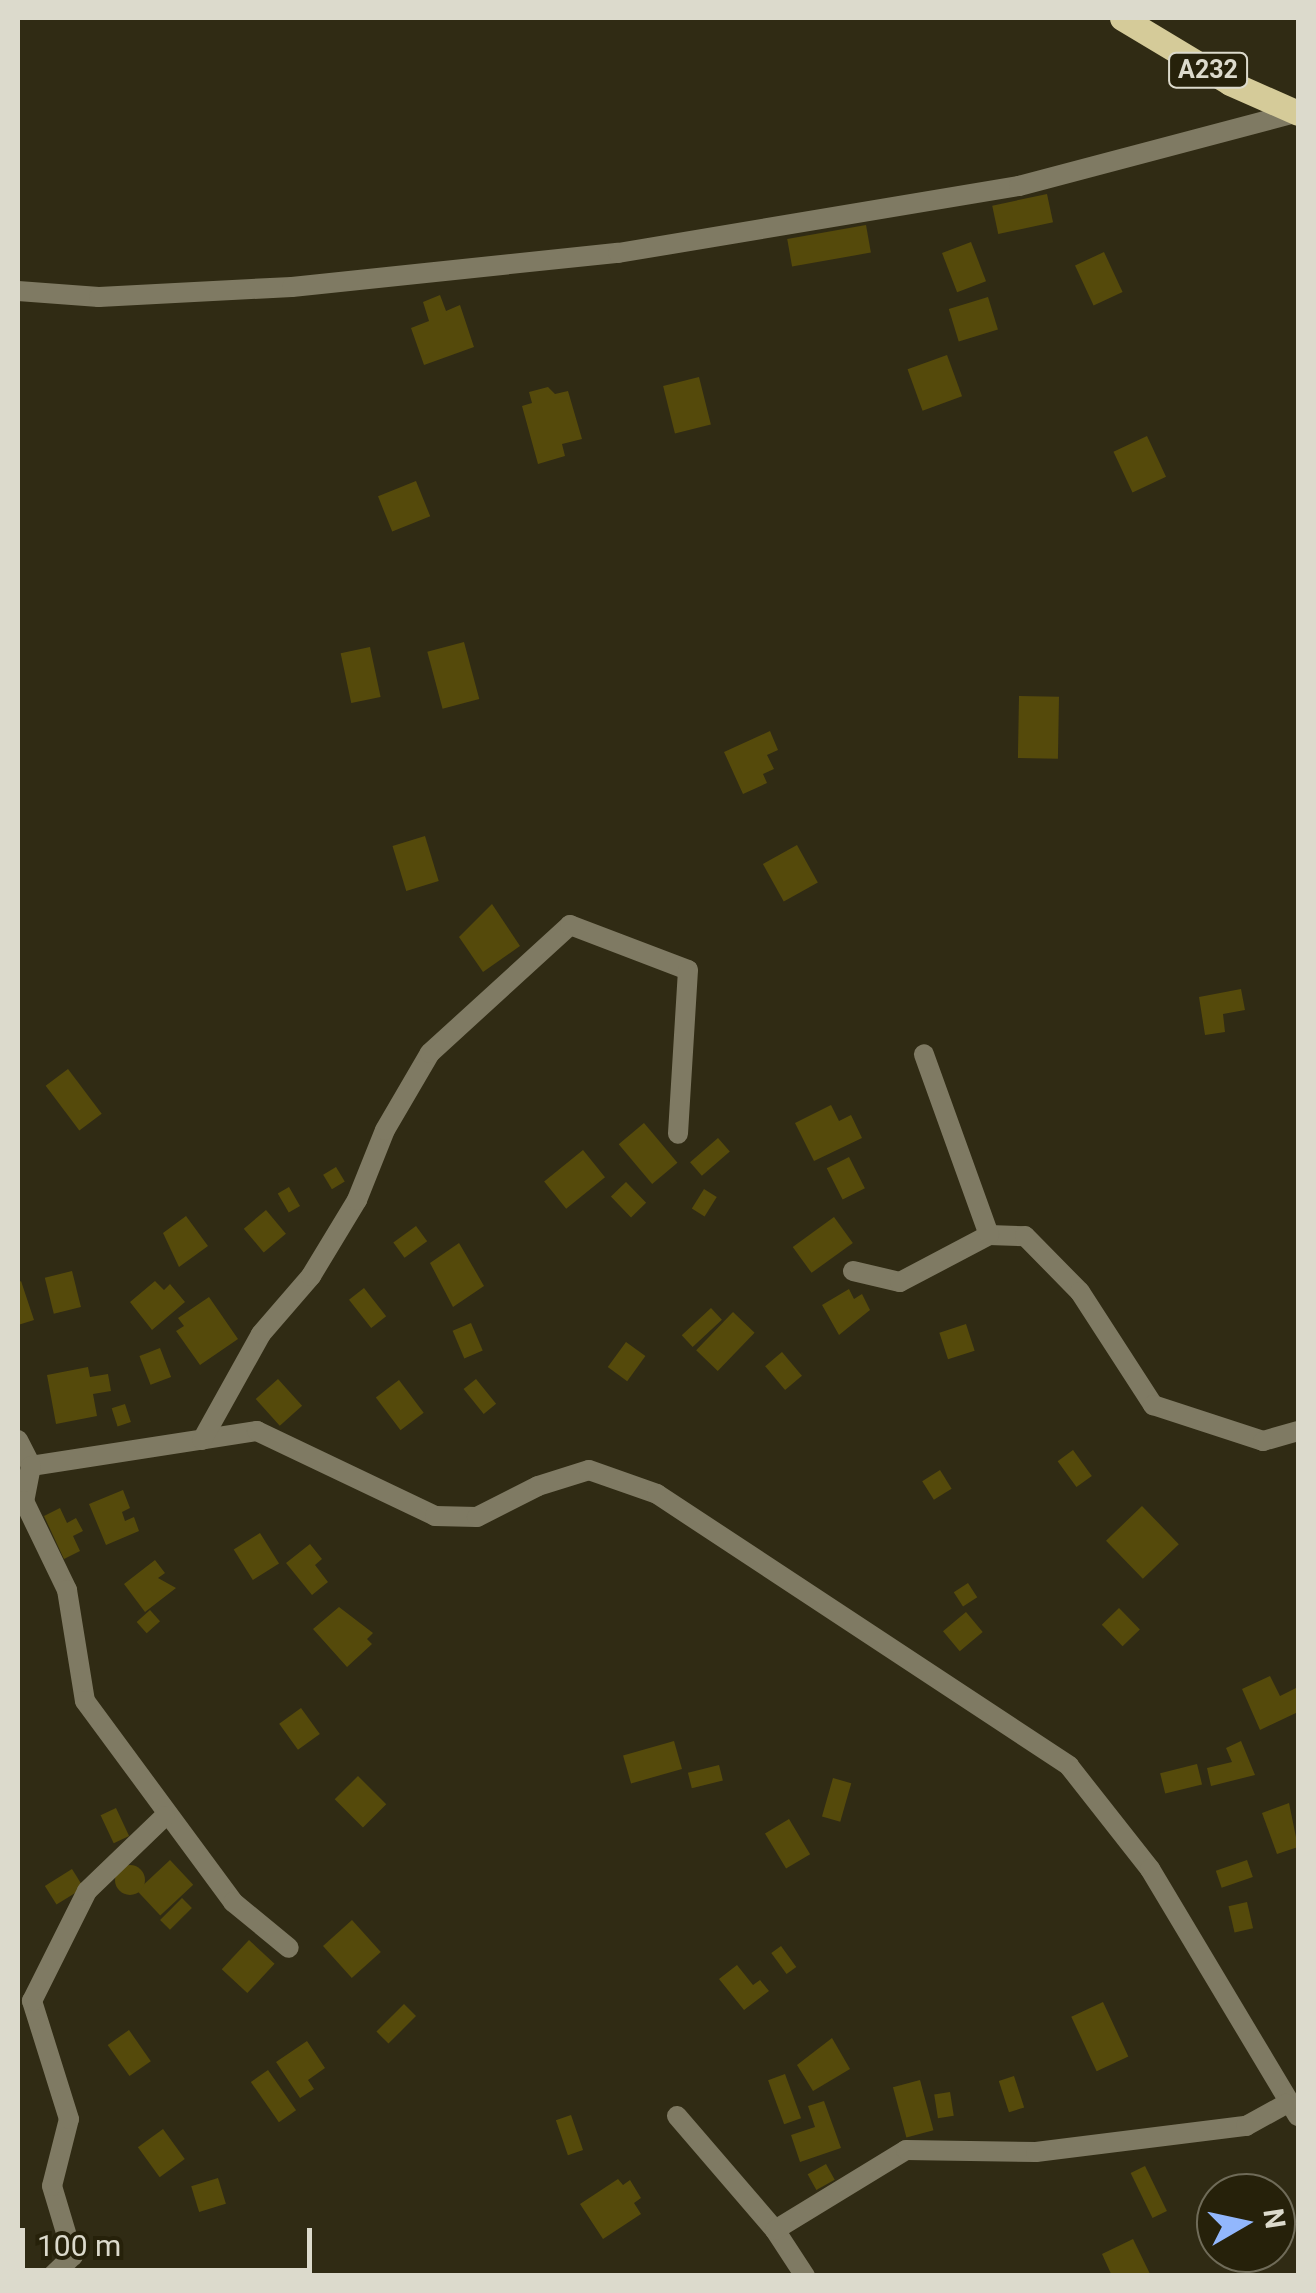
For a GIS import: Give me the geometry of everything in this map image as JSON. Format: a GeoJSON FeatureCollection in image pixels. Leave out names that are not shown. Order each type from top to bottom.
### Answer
{"type":"FeatureCollection","features":[{"type":"Feature","properties":{"kind":"main road","name":"A232"},"geometry":{"type":"LineString","coordinates":[[1122,18],[1230,83],[1298,113]]}},
{"type":"Feature","properties":{"kind":"street"},"geometry":{"type":"LineString","coordinates":[[18,291],[99,297],[292,287],[618,253],[1019,186],[1298,113]]}},
{"type":"Feature","properties":{"kind":"street"},"geometry":{"type":"LineString","coordinates":[[202,1440],[262,1334],[311,1276],[357,1200],[385,1130],[430,1053],[570,926],[604,933],[688,970],[678,1134]]}},
{"type":"Feature","properties":{"kind":"street"},"geometry":{"type":"LineString","coordinates":[[924,1054],[988,1234]]}},
{"type":"Feature","properties":{"kind":"street"},"geometry":{"type":"LineString","coordinates":[[853,1271],[900,1282],[988,1234],[1025,1236],[1080,1292],[1153,1405],[1263,1440],[1298,1430]]}},
{"type":"Feature","properties":{"kind":"street"},"geometry":{"type":"LineString","coordinates":[[32,1466],[257,1431],[435,1516],[477,1517],[538,1486],[589,1470],[658,1494],[1069,1766],[1150,1869],[1292,2110],[1246,2126],[1055,2150],[906,2150],[775,2230]]}},
{"type":"Feature","properties":{"kind":"street"},"geometry":{"type":"LineString","coordinates":[[18,1440],[32,1466],[20,1503],[67,1590],[85,1701],[165,1816],[233,1902],[289,1948]]}},
{"type":"Feature","properties":{"kind":"street"},"geometry":{"type":"LineString","coordinates":[[52,2276],[73,2256],[52,2186],[69,2119],[32,2001],[87,1891],[165,1816]]}},
{"type":"Feature","properties":{"kind":"street"},"geometry":{"type":"LineString","coordinates":[[677,2116],[775,2230],[805,2276]]}},
{"type":"Feature","properties":{"kind":"building"},"geometry":{"type":"Polygon","coordinates":[[[1047,194],[1053,222],[998,234],[992,206],[1047,194]]]}},
{"type":"Feature","properties":{"kind":"building"},"geometry":{"type":"Polygon","coordinates":[[[866,225],[871,253],[792,266],[787,239],[866,225]]]}},
{"type":"Feature","properties":{"kind":"building"},"geometry":{"type":"Polygon","coordinates":[[[971,242],[986,281],[957,292],[942,253],[971,242]]]}},
{"type":"Feature","properties":{"kind":"building"},"geometry":{"type":"Polygon","coordinates":[[[1104,252],[1123,292],[1094,305],[1075,266],[1104,252]]]}},
{"type":"Feature","properties":{"kind":"building"},"geometry":{"type":"Polygon","coordinates":[[[440,295],[446,311],[460,305],[474,347],[424,365],[411,328],[429,321],[423,302],[440,295]]]}},
{"type":"Feature","properties":{"kind":"building"},"geometry":{"type":"Polygon","coordinates":[[[988,297],[998,330],[959,342],[949,309],[988,297]]]}},
{"type":"Feature","properties":{"kind":"building"},"geometry":{"type":"Polygon","coordinates":[[[947,355],[962,396],[923,411],[908,369],[947,355]]]}},
{"type":"Feature","properties":{"kind":"building"},"geometry":{"type":"Polygon","coordinates":[[[699,377],[711,425],[675,433],[663,386],[699,377]]]}},
{"type":"Feature","properties":{"kind":"building"},"geometry":{"type":"Polygon","coordinates":[[[548,387],[555,394],[568,391],[582,439],[562,444],[565,456],[538,464],[522,406],[532,403],[529,392],[548,387]]]}},
{"type":"Feature","properties":{"kind":"building"},"geometry":{"type":"Polygon","coordinates":[[[1147,436],[1166,477],[1132,492],[1113,452],[1147,436]]]}},
{"type":"Feature","properties":{"kind":"building"},"geometry":{"type":"Polygon","coordinates":[[[416,481],[430,516],[392,532],[378,496],[416,481]]]}},
{"type":"Feature","properties":{"kind":"building"},"geometry":{"type":"Polygon","coordinates":[[[464,642],[479,699],[443,709],[427,652],[464,642]]]}},
{"type":"Feature","properties":{"kind":"building"},"geometry":{"type":"Polygon","coordinates":[[[370,647],[381,697],[351,703],[341,653],[370,647]]]}},
{"type":"Feature","properties":{"kind":"building"},"geometry":{"type":"Polygon","coordinates":[[[1019,696],[1059,697],[1058,759],[1018,758],[1019,696]]]}},
{"type":"Feature","properties":{"kind":"building"},"geometry":{"type":"Polygon","coordinates":[[[770,731],[778,750],[767,755],[774,769],[763,774],[767,783],[743,794],[724,752],[770,731]]]}},
{"type":"Feature","properties":{"kind":"building"},"geometry":{"type":"Polygon","coordinates":[[[425,836],[439,881],[406,891],[392,846],[425,836]]]}},
{"type":"Feature","properties":{"kind":"building"},"geometry":{"type":"Polygon","coordinates":[[[797,845],[818,883],[784,902],[763,864],[797,845]]]}},
{"type":"Feature","properties":{"kind":"building"},"geometry":{"type":"Polygon","coordinates":[[[492,904],[520,946],[483,972],[459,937],[492,904]]]}},
{"type":"Feature","properties":{"kind":"building"},"geometry":{"type":"Polygon","coordinates":[[[1241,989],[1245,1010],[1223,1014],[1225,1032],[1205,1035],[1199,997],[1241,989]]]}},
{"type":"Feature","properties":{"kind":"building"},"geometry":{"type":"Polygon","coordinates":[[[68,1069],[102,1114],[79,1131],[46,1086],[68,1069]]]}},
{"type":"Feature","properties":{"kind":"building"},"geometry":{"type":"Polygon","coordinates":[[[831,1105],[839,1121],[851,1115],[862,1138],[814,1161],[795,1123],[831,1105]]]}},
{"type":"Feature","properties":{"kind":"building"},"geometry":{"type":"Polygon","coordinates":[[[644,1123],[677,1163],[652,1184],[619,1144],[644,1123]]]}},
{"type":"Feature","properties":{"kind":"building"},"geometry":{"type":"Polygon","coordinates":[[[718,1138],[730,1152],[702,1176],[690,1162],[718,1138]]]}},
{"type":"Feature","properties":{"kind":"building"},"geometry":{"type":"Polygon","coordinates":[[[583,1150],[605,1177],[566,1209],[544,1181],[583,1150]]]}},
{"type":"Feature","properties":{"kind":"building"},"geometry":{"type":"Polygon","coordinates":[[[849,1157],[865,1188],[843,1200],[827,1168],[849,1157]]]}},
{"type":"Feature","properties":{"kind":"building"},"geometry":{"type":"Polygon","coordinates":[[[336,1167],[345,1182],[332,1189],[323,1175],[336,1167]]]}},
{"type":"Feature","properties":{"kind":"building"},"geometry":{"type":"Polygon","coordinates":[[[626,1182],[646,1203],[631,1217],[611,1197],[626,1182]]]}},
{"type":"Feature","properties":{"kind":"building"},"geometry":{"type":"Polygon","coordinates":[[[289,1187],[300,1206],[289,1213],[278,1194],[289,1187]]]}},
{"type":"Feature","properties":{"kind":"building"},"geometry":{"type":"Polygon","coordinates":[[[704,1189],[717,1197],[705,1216],[692,1209],[704,1189]]]}},
{"type":"Feature","properties":{"kind":"building"},"geometry":{"type":"Polygon","coordinates":[[[266,1210],[286,1234],[264,1252],[244,1229],[266,1210]]]}},
{"type":"Feature","properties":{"kind":"building"},"geometry":{"type":"Polygon","coordinates":[[[186,1216],[208,1246],[179,1267],[163,1233],[186,1216]]]}},
{"type":"Feature","properties":{"kind":"building"},"geometry":{"type":"Polygon","coordinates":[[[834,1217],[853,1243],[812,1273],[793,1247],[834,1217]]]}},
{"type":"Feature","properties":{"kind":"building"},"geometry":{"type":"Polygon","coordinates":[[[416,1226],[427,1241],[405,1258],[393,1242],[416,1226]]]}},
{"type":"Feature","properties":{"kind":"building"},"geometry":{"type":"Polygon","coordinates":[[[459,1243],[484,1286],[453,1307],[430,1263],[459,1243]]]}},
{"type":"Feature","properties":{"kind":"building"},"geometry":{"type":"Polygon","coordinates":[[[72,1271],[81,1307],[54,1314],[45,1278],[72,1271]]]}},
{"type":"Feature","properties":{"kind":"building"},"geometry":{"type":"Polygon","coordinates":[[[21,1281],[34,1320],[18,1325],[18,1283],[21,1281]]]}},
{"type":"Feature","properties":{"kind":"building"},"geometry":{"type":"Polygon","coordinates":[[[155,1281],[164,1290],[170,1284],[185,1302],[152,1330],[130,1302],[155,1281]]]}},
{"type":"Feature","properties":{"kind":"building"},"geometry":{"type":"Polygon","coordinates":[[[364,1288],[386,1316],[371,1328],[349,1300],[364,1288]]]}},
{"type":"Feature","properties":{"kind":"building"},"geometry":{"type":"Polygon","coordinates":[[[849,1289],[854,1299],[862,1294],[870,1310],[839,1335],[822,1305],[849,1289]]]}},
{"type":"Feature","properties":{"kind":"building"},"geometry":{"type":"Polygon","coordinates":[[[209,1297],[238,1339],[200,1365],[176,1331],[184,1326],[178,1318],[209,1297]]]}},
{"type":"Feature","properties":{"kind":"building"},"geometry":{"type":"Polygon","coordinates":[[[711,1308],[722,1320],[693,1347],[682,1335],[711,1308]]]}},
{"type":"Feature","properties":{"kind":"building"},"geometry":{"type":"Polygon","coordinates":[[[733,1312],[755,1333],[718,1371],[696,1350],[733,1312]]]}},
{"type":"Feature","properties":{"kind":"building"},"geometry":{"type":"Polygon","coordinates":[[[471,1323],[483,1351],[464,1358],[453,1331],[471,1323]]]}},
{"type":"Feature","properties":{"kind":"building"},"geometry":{"type":"Polygon","coordinates":[[[966,1324],[975,1351],[948,1359],[939,1333],[966,1324]]]}},
{"type":"Feature","properties":{"kind":"building"},"geometry":{"type":"Polygon","coordinates":[[[626,1342],[645,1356],[627,1381],[608,1367],[626,1342]]]}},
{"type":"Feature","properties":{"kind":"building"},"geometry":{"type":"Polygon","coordinates":[[[160,1348],[171,1377],[151,1385],[139,1356],[160,1348]]]}},
{"type":"Feature","properties":{"kind":"building"},"geometry":{"type":"Polygon","coordinates":[[[782,1352],[802,1376],[785,1390],[765,1366],[782,1352]]]}},
{"type":"Feature","properties":{"kind":"building"},"geometry":{"type":"Polygon","coordinates":[[[88,1367],[90,1377],[108,1374],[111,1391],[93,1394],[97,1416],[56,1424],[47,1375],[88,1367]]]}},
{"type":"Feature","properties":{"kind":"building"},"geometry":{"type":"Polygon","coordinates":[[[278,1379],[302,1406],[280,1426],[256,1399],[278,1379]]]}},
{"type":"Feature","properties":{"kind":"building"},"geometry":{"type":"Polygon","coordinates":[[[476,1379],[496,1404],[484,1414],[464,1389],[476,1379]]]}},
{"type":"Feature","properties":{"kind":"building"},"geometry":{"type":"Polygon","coordinates":[[[399,1380],[424,1413],[401,1430],[376,1397],[399,1380]]]}},
{"type":"Feature","properties":{"kind":"building"},"geometry":{"type":"Polygon","coordinates":[[[125,1404],[131,1422],[118,1426],[112,1408],[125,1404]]]}},
{"type":"Feature","properties":{"kind":"building"},"geometry":{"type":"Polygon","coordinates":[[[1073,1450],[1092,1476],[1076,1487],[1058,1461],[1073,1450]]]}},
{"type":"Feature","properties":{"kind":"building"},"geometry":{"type":"Polygon","coordinates":[[[940,1470],[952,1489],[934,1500],[922,1481],[940,1470]]]}},
{"type":"Feature","properties":{"kind":"building"},"geometry":{"type":"Polygon","coordinates":[[[123,1490],[130,1508],[122,1512],[125,1521],[134,1517],[139,1531],[106,1545],[89,1504],[123,1490]]]}},
{"type":"Feature","properties":{"kind":"building"},"geometry":{"type":"Polygon","coordinates":[[[1142,1506],[1179,1544],[1143,1579],[1106,1541],[1142,1506]]]}},
{"type":"Feature","properties":{"kind":"building"},"geometry":{"type":"Polygon","coordinates":[[[60,1508],[67,1523],[76,1518],[83,1531],[73,1536],[80,1551],[64,1559],[44,1516],[60,1508]]]}},
{"type":"Feature","properties":{"kind":"building"},"geometry":{"type":"Polygon","coordinates":[[[260,1533],[279,1564],[253,1580],[234,1549],[260,1533]]]}},
{"type":"Feature","properties":{"kind":"building"},"geometry":{"type":"Polygon","coordinates":[[[310,1544],[322,1559],[315,1565],[328,1582],[312,1595],[286,1563],[310,1544]]]}},
{"type":"Feature","properties":{"kind":"building"},"geometry":{"type":"Polygon","coordinates":[[[155,1560],[165,1573],[158,1578],[176,1588],[145,1612],[124,1584],[155,1560]]]}},
{"type":"Feature","properties":{"kind":"building"},"geometry":{"type":"Polygon","coordinates":[[[968,1583],[977,1597],[963,1607],[954,1592],[968,1583]]]}},
{"type":"Feature","properties":{"kind":"building"},"geometry":{"type":"Polygon","coordinates":[[[339,1607],[373,1633],[367,1639],[372,1644],[347,1667],[313,1629],[339,1607]]]}},
{"type":"Feature","properties":{"kind":"building"},"geometry":{"type":"Polygon","coordinates":[[[1119,1608],[1140,1630],[1123,1646],[1102,1625],[1119,1608]]]}},
{"type":"Feature","properties":{"kind":"building"},"geometry":{"type":"Polygon","coordinates":[[[150,1610],[160,1621],[147,1633],[137,1622],[150,1610]]]}},
{"type":"Feature","properties":{"kind":"building"},"geometry":{"type":"Polygon","coordinates":[[[966,1612],[983,1632],[960,1651],[943,1631],[966,1612]]]}},
{"type":"Feature","properties":{"kind":"building"},"geometry":{"type":"Polygon","coordinates":[[[1270,1676],[1280,1696],[1298,1687],[1298,1712],[1260,1730],[1242,1689],[1270,1676]]]}},
{"type":"Feature","properties":{"kind":"building"},"geometry":{"type":"Polygon","coordinates":[[[301,1708],[320,1734],[298,1750],[279,1724],[301,1708]]]}},
{"type":"Feature","properties":{"kind":"building"},"geometry":{"type":"Polygon","coordinates":[[[674,1741],[682,1769],[631,1783],[623,1756],[674,1741]]]}},
{"type":"Feature","properties":{"kind":"building"},"geometry":{"type":"Polygon","coordinates":[[[1241,1741],[1255,1775],[1211,1786],[1207,1768],[1232,1762],[1226,1748],[1241,1741]]]}},
{"type":"Feature","properties":{"kind":"building"},"geometry":{"type":"Polygon","coordinates":[[[1197,1764],[1202,1784],[1165,1794],[1160,1773],[1197,1764]]]}},
{"type":"Feature","properties":{"kind":"building"},"geometry":{"type":"Polygon","coordinates":[[[719,1765],[723,1781],[692,1788],[688,1773],[719,1765]]]}},
{"type":"Feature","properties":{"kind":"building"},"geometry":{"type":"Polygon","coordinates":[[[358,1776],[386,1804],[363,1828],[335,1799],[358,1776]]]}},
{"type":"Feature","properties":{"kind":"building"},"geometry":{"type":"Polygon","coordinates":[[[833,1778],[851,1783],[840,1822],[822,1816],[833,1778]]]}},
{"type":"Feature","properties":{"kind":"building"},"geometry":{"type":"Polygon","coordinates":[[[1289,1803],[1298,1847],[1277,1854],[1262,1813],[1289,1803]]]}},
{"type":"Feature","properties":{"kind":"building"},"geometry":{"type":"Polygon","coordinates":[[[116,1808],[129,1836],[114,1843],[101,1815],[116,1808]]]}},
{"type":"Feature","properties":{"kind":"building"},"geometry":{"type":"Polygon","coordinates":[[[789,1819],[810,1854],[786,1869],[765,1833],[789,1819]]]}},
{"type":"Feature","properties":{"kind":"building"},"geometry":{"type":"Polygon","coordinates":[[[170,1860],[193,1885],[160,1916],[137,1891],[170,1860]]]}},
{"type":"Feature","properties":{"kind":"building"},"geometry":{"type":"Polygon","coordinates":[[[1247,1860],[1253,1877],[1222,1888],[1216,1871],[1247,1860]]]}},
{"type":"Feature","properties":{"kind":"building"},"geometry":{"type":"Polygon","coordinates":[[[130,1865],[140,1870],[145,1880],[140,1890],[130,1895],[120,1890],[115,1880],[120,1870],[130,1865]]]}},
{"type":"Feature","properties":{"kind":"building"},"geometry":{"type":"Polygon","coordinates":[[[72,1869],[84,1888],[57,1905],[45,1886],[72,1869]]]}},
{"type":"Feature","properties":{"kind":"building"},"geometry":{"type":"Polygon","coordinates":[[[182,1898],[192,1908],[170,1930],[160,1920],[182,1898]]]}},
{"type":"Feature","properties":{"kind":"building"},"geometry":{"type":"Polygon","coordinates":[[[1247,1902],[1253,1928],[1235,1933],[1228,1906],[1247,1902]]]}},
{"type":"Feature","properties":{"kind":"building"},"geometry":{"type":"Polygon","coordinates":[[[352,1920],[381,1952],[352,1978],[323,1946],[352,1920]]]}},
{"type":"Feature","properties":{"kind":"building"},"geometry":{"type":"Polygon","coordinates":[[[249,1940],[275,1964],[247,1993],[222,1969],[249,1940]]]}},
{"type":"Feature","properties":{"kind":"building"},"geometry":{"type":"Polygon","coordinates":[[[781,1946],[796,1967],[787,1974],[771,1953],[781,1946]]]}},
{"type":"Feature","properties":{"kind":"building"},"geometry":{"type":"Polygon","coordinates":[[[737,1965],[753,1985],[760,1980],[769,1991],[744,2010],[719,1979],[737,1965]]]}},
{"type":"Feature","properties":{"kind":"building"},"geometry":{"type":"Polygon","coordinates":[[[1103,2002],[1128,2056],[1097,2071],[1071,2017],[1103,2002]]]}},
{"type":"Feature","properties":{"kind":"building"},"geometry":{"type":"Polygon","coordinates":[[[404,2004],[416,2016],[388,2044],[376,2032],[404,2004]]]}},
{"type":"Feature","properties":{"kind":"building"},"geometry":{"type":"Polygon","coordinates":[[[129,2030],[151,2061],[129,2076],[108,2045],[129,2030]]]}},
{"type":"Feature","properties":{"kind":"building"},"geometry":{"type":"Polygon","coordinates":[[[832,2038],[850,2069],[813,2091],[797,2065],[832,2038]]]}},
{"type":"Feature","properties":{"kind":"building"},"geometry":{"type":"Polygon","coordinates":[[[307,2041],[325,2068],[308,2080],[314,2089],[300,2098],[276,2062],[307,2041]]]}},
{"type":"Feature","properties":{"kind":"building"},"geometry":{"type":"Polygon","coordinates":[[[268,2070],[296,2110],[279,2122],[251,2082],[268,2070]]]}},
{"type":"Feature","properties":{"kind":"building"},"geometry":{"type":"Polygon","coordinates":[[[785,2074],[801,2118],[784,2124],[768,2080],[785,2074]]]}},
{"type":"Feature","properties":{"kind":"building"},"geometry":{"type":"Polygon","coordinates":[[[1014,2076],[1024,2107],[1009,2112],[999,2081],[1014,2076]]]}},
{"type":"Feature","properties":{"kind":"building"},"geometry":{"type":"Polygon","coordinates":[[[920,2080],[933,2130],[906,2137],[893,2087],[920,2080]]]}},
{"type":"Feature","properties":{"kind":"building"},"geometry":{"type":"Polygon","coordinates":[[[950,2092],[954,2116],[938,2118],[934,2095],[950,2092]]]}},
{"type":"Feature","properties":{"kind":"building"},"geometry":{"type":"Polygon","coordinates":[[[824,2101],[841,2148],[800,2162],[791,2135],[815,2127],[808,2106],[824,2101]]]}},
{"type":"Feature","properties":{"kind":"building"},"geometry":{"type":"Polygon","coordinates":[[[571,2115],[583,2150],[568,2155],[556,2120],[571,2115]]]}},
{"type":"Feature","properties":{"kind":"building"},"geometry":{"type":"Polygon","coordinates":[[[163,2129],[185,2159],[160,2177],[138,2147],[163,2129]]]}},
{"type":"Feature","properties":{"kind":"building"},"geometry":{"type":"Polygon","coordinates":[[[826,2164],[835,2180],[816,2190],[808,2174],[826,2164]]]}},
{"type":"Feature","properties":{"kind":"building"},"geometry":{"type":"Polygon","coordinates":[[[1145,2166],[1167,2211],[1153,2218],[1131,2173],[1145,2166]]]}},
{"type":"Feature","properties":{"kind":"building"},"geometry":{"type":"Polygon","coordinates":[[[218,2178],[226,2204],[199,2212],[191,2186],[218,2178]]]}},
{"type":"Feature","properties":{"kind":"building"},"geometry":{"type":"Polygon","coordinates":[[[618,2179],[623,2185],[630,2180],[641,2198],[634,2203],[641,2214],[603,2239],[580,2204],[618,2179]]]}},
{"type":"Feature","properties":{"kind":"building"},"geometry":{"type":"Polygon","coordinates":[[[1133,2239],[1151,2276],[1112,2276],[1102,2254],[1133,2239]]]}}]}
